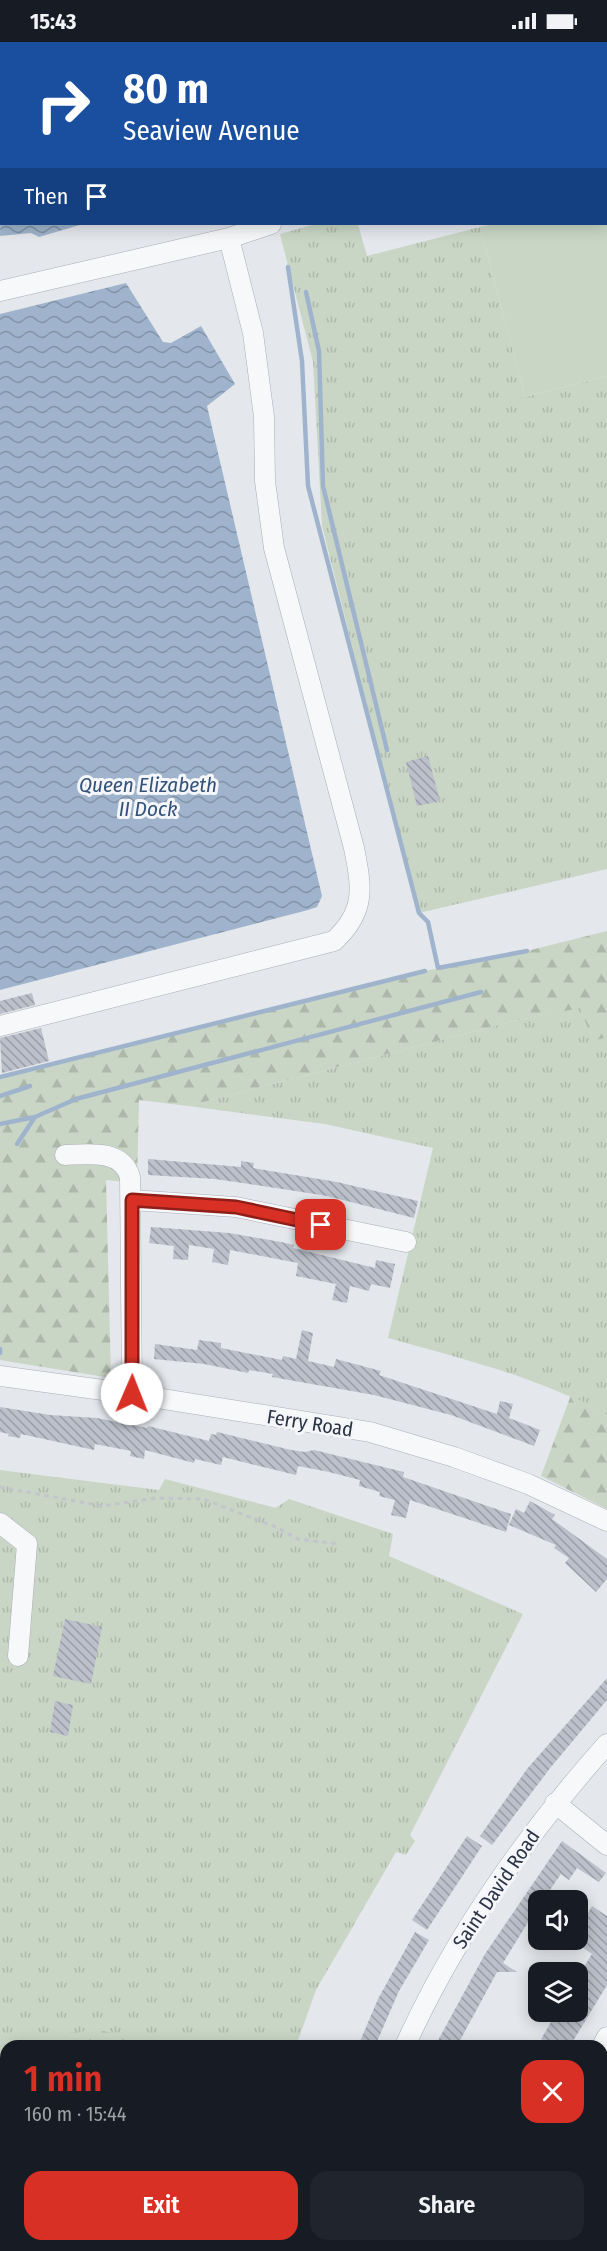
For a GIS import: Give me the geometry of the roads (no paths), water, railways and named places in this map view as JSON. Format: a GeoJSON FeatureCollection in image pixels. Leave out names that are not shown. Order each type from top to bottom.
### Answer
{"type":"FeatureCollection","features":[{"type":"Feature","properties":{"kind":"street"},"geometry":{"type":"LineString","coordinates":[[0,291],[229,238],[268,225]]}},
{"type":"Feature","properties":{"kind":"street"},"geometry":{"type":"LineString","coordinates":[[0,1026],[334,941],[344,932],[358,909],[362,886],[354,848],[274,548],[265,481],[264,417],[253,333],[229,238]]}},
{"type":"Feature","properties":{"kind":"street"},"geometry":{"type":"LineString","coordinates":[[65,1155],[104,1155],[120,1160],[129,1171],[132,1200],[132,1394]]}},
{"type":"Feature","properties":{"kind":"street"},"geometry":{"type":"LineString","coordinates":[[132,1200],[236,1207],[406,1242]]}},
{"type":"Feature","properties":{"kind":"street","name":"Ferry Road"},"geometry":{"type":"LineString","coordinates":[[0,1376],[132,1394],[369,1432],[454,1457],[528,1484],[607,1521]]}},
{"type":"Feature","properties":{"kind":"street"},"geometry":{"type":"LineString","coordinates":[[0,1523],[27,1544],[18,1656]]}},
{"type":"Feature","properties":{"kind":"street","name":"Saint David Road"},"geometry":{"type":"LineString","coordinates":[[408,2040],[451,1957],[500,1879],[555,1803],[607,1744]]}},
{"type":"Feature","properties":{"kind":"street"},"geometry":{"type":"LineString","coordinates":[[555,1803],[607,1845]]}},
{"type":"Feature","properties":{"kind":"water"},"geometry":{"type":"Polygon","coordinates":[[[0,225],[80,225],[39,237],[31,233],[0,236],[0,225]]]}},
{"type":"Feature","properties":{"kind":"water","name":"Queen Elizabeth II Dock"},"geometry":{"type":"Polygon","coordinates":[[[126,283],[163,342],[171,343],[201,326],[235,384],[207,406],[322,896],[317,907],[308,910],[0,990],[0,314],[126,283]]]}},
{"type":"Feature","properties":{"kind":"waterway"},"geometry":{"type":"LineString","coordinates":[[288,267],[302,361],[308,486],[419,913],[428,922],[438,968],[527,951]]}},
{"type":"Feature","properties":{"kind":"waterway"},"geometry":{"type":"LineString","coordinates":[[306,292],[319,351],[323,486],[387,750]]}},
{"type":"Feature","properties":{"kind":"waterway"},"geometry":{"type":"LineString","coordinates":[[0,1077],[425,971]]}},
{"type":"Feature","properties":{"kind":"waterway"},"geometry":{"type":"LineString","coordinates":[[0,1124],[35,1117],[76,1099],[481,992]]}},
{"type":"Feature","properties":{"kind":"waterway"},"geometry":{"type":"LineString","coordinates":[[0,1096],[30,1086]]}},
{"type":"Feature","properties":{"kind":"waterway"},"geometry":{"type":"LineString","coordinates":[[17,1144],[35,1117]]}}]}
